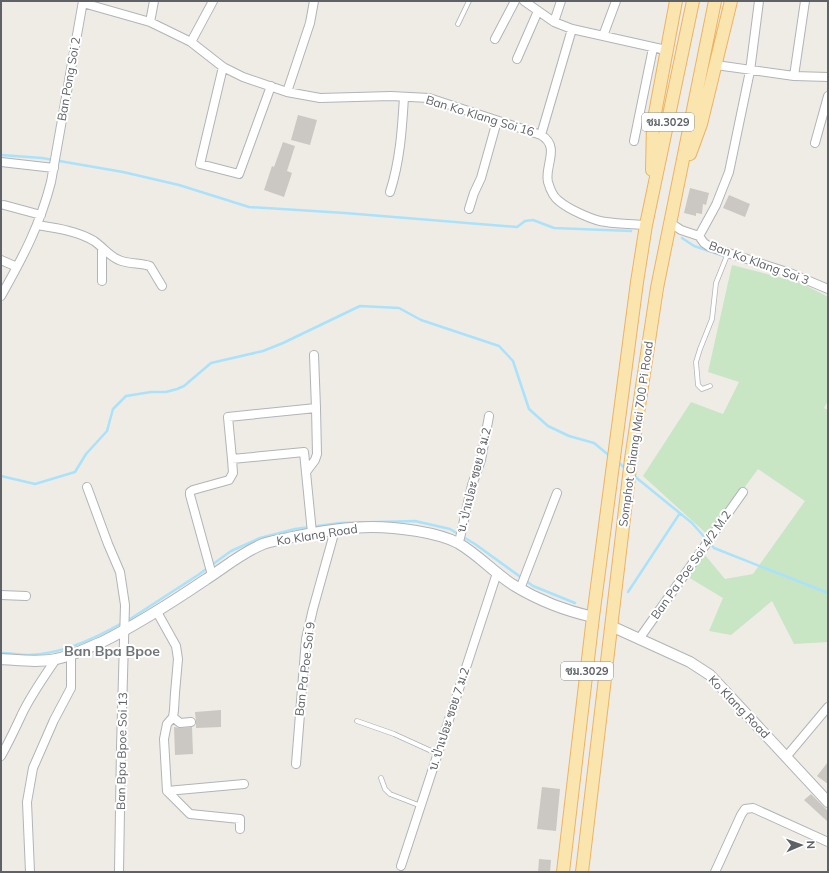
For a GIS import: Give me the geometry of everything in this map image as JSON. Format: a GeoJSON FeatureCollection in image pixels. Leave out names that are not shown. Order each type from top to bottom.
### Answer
{"type":"FeatureCollection","features":[{"type":"Feature","properties":{"kind":"main road"},"geometry":{"type":"LineString","coordinates":[[652,196],[653,124],[676,1]]}},
{"type":"Feature","properties":{"kind":"main road","name":"Somphot Chiang Mai 700 Pi Road"},"geometry":{"type":"LineString","coordinates":[[563,872],[593,616],[636,290],[646,225],[694,1]]}},
{"type":"Feature","properties":{"kind":"main road","name":"Somphot Chiang Mai 700 Pi Road"},"geometry":{"type":"LineString","coordinates":[[582,872],[628,480],[657,288],[669,222],[715,1]]}},
{"type":"Feature","properties":{"kind":"main road"},"geometry":{"type":"LineString","coordinates":[[674,198],[701,124],[731,1]]}},
{"type":"Feature","properties":{"kind":"street"},"geometry":{"type":"LineString","coordinates":[[150,22],[154,1]]}},
{"type":"Feature","properties":{"kind":"street"},"geometry":{"type":"LineString","coordinates":[[191,42],[213,1]]}},
{"type":"Feature","properties":{"kind":"street"},"geometry":{"type":"LineString","coordinates":[[287,92],[310,23],[314,1]]}},
{"type":"Feature","properties":{"kind":"street"},"geometry":{"type":"LineString","coordinates":[[495,39],[515,1]]}},
{"type":"Feature","properties":{"kind":"street"},"geometry":{"type":"LineString","coordinates":[[524,1],[554,22],[572,29],[666,50]]}},
{"type":"Feature","properties":{"kind":"street"},"geometry":{"type":"LineString","coordinates":[[554,22],[561,1]]}},
{"type":"Feature","properties":{"kind":"street"},"geometry":{"type":"LineString","coordinates":[[603,36],[616,1]]}},
{"type":"Feature","properties":{"kind":"street","name":"Ban Ko Klang Soi 3"},"geometry":{"type":"LineString","coordinates":[[759,1],[750,71],[729,172],[716,205],[699,236],[704,243],[710,247],[790,273],[828,289]]}},
{"type":"Feature","properties":{"kind":"street"},"geometry":{"type":"LineString","coordinates":[[794,76],[805,1]]}},
{"type":"Feature","properties":{"kind":"street","name":"Ban Ko Klang Soi 16"},"geometry":{"type":"LineString","coordinates":[[83,2],[150,22],[191,42],[223,68],[243,77],[287,92],[320,98],[391,96],[429,98],[540,135],[550,142],[551,153],[548,181],[552,192],[558,201],[596,220],[646,225]]}},
{"type":"Feature","properties":{"kind":"street","name":"Ban Pong Soi 2"},"geometry":{"type":"LineString","coordinates":[[1,296],[38,225],[46,201],[55,163],[83,2]]}},
{"type":"Feature","properties":{"kind":"street"},"geometry":{"type":"LineString","coordinates":[[517,59],[538,11]]}},
{"type":"Feature","properties":{"kind":"street"},"geometry":{"type":"LineString","coordinates":[[540,135],[572,29]]}},
{"type":"Feature","properties":{"kind":"street"},"geometry":{"type":"LineString","coordinates":[[634,141],[653,48]]}},
{"type":"Feature","properties":{"kind":"street"},"geometry":{"type":"LineString","coordinates":[[716,65],[794,76],[828,77]]}},
{"type":"Feature","properties":{"kind":"street"},"geometry":{"type":"LineString","coordinates":[[223,68],[200,164],[238,174],[270,86]]}},
{"type":"Feature","properties":{"kind":"street"},"geometry":{"type":"LineString","coordinates":[[815,143],[828,96]]}},
{"type":"Feature","properties":{"kind":"street"},"geometry":{"type":"LineString","coordinates":[[390,192],[396,173],[400,150],[404,97]]}},
{"type":"Feature","properties":{"kind":"street"},"geometry":{"type":"LineString","coordinates":[[469,209],[481,178],[497,121]]}},
{"type":"Feature","properties":{"kind":"street"},"geometry":{"type":"LineString","coordinates":[[1,162],[55,163]]}},
{"type":"Feature","properties":{"kind":"street"},"geometry":{"type":"LineString","coordinates":[[4,205],[41,215]]}},
{"type":"Feature","properties":{"kind":"street"},"geometry":{"type":"LineString","coordinates":[[669,222],[675,228],[699,236]]}},
{"type":"Feature","properties":{"kind":"street"},"geometry":{"type":"LineString","coordinates":[[38,225],[70,231],[87,237],[113,258],[120,261],[150,266],[162,286]]}},
{"type":"Feature","properties":{"kind":"street"},"geometry":{"type":"LineString","coordinates":[[102,248],[102,281]]}},
{"type":"Feature","properties":{"kind":"street"},"geometry":{"type":"LineString","coordinates":[[1,260],[17,267]]}},
{"type":"Feature","properties":{"kind":"street"},"geometry":{"type":"LineString","coordinates":[[306,472],[315,460],[317,454],[314,355]]}},
{"type":"Feature","properties":{"kind":"street"},"geometry":{"type":"LineString","coordinates":[[210,570],[191,501],[190,492],[229,480],[233,473],[228,416],[316,408]]}},
{"type":"Feature","properties":{"kind":"street","name":"บ. ป่าเปอะ ซอย 8 ม.2"},"geometry":{"type":"LineString","coordinates":[[459,538],[472,484],[481,460],[489,416]]}},
{"type":"Feature","properties":{"kind":"street"},"geometry":{"type":"LineString","coordinates":[[232,459],[304,452],[311,529]]}},
{"type":"Feature","properties":{"kind":"street","name":"Ban Bpa Bpoe Soi 13"},"geometry":{"type":"LineString","coordinates":[[87,487],[120,572],[125,605],[121,747],[120,872]]}},
{"type":"Feature","properties":{"kind":"street","name":"Ban Pa Poe Soi 4/2 M.2"},"geometry":{"type":"LineString","coordinates":[[639,639],[743,492]]}},
{"type":"Feature","properties":{"kind":"street"},"geometry":{"type":"LineString","coordinates":[[520,589],[557,494]]}},
{"type":"Feature","properties":{"kind":"street","name":"Ko Klang Road"},"geometry":{"type":"LineString","coordinates":[[1,659],[38,661],[56,659],[71,655],[125,624],[157,612],[210,570],[264,544],[311,529],[335,530],[372,527],[459,538],[514,586],[575,613],[593,616]]}},
{"type":"Feature","properties":{"kind":"street","name":"Ban Pa Poe Soi 9"},"geometry":{"type":"LineString","coordinates":[[296,764],[306,639],[335,530]]}},
{"type":"Feature","properties":{"kind":"street","name":"บ. ป่าเปอะ ซอย 7 ม.2"},"geometry":{"type":"LineString","coordinates":[[401,866],[498,573]]}},
{"type":"Feature","properties":{"kind":"street"},"geometry":{"type":"LineString","coordinates":[[1,595],[26,596]]}},
{"type":"Feature","properties":{"kind":"street"},"geometry":{"type":"LineString","coordinates":[[157,612],[176,646],[178,659],[173,717],[167,724],[164,739],[167,791],[190,814],[240,819],[240,830]]}},
{"type":"Feature","properties":{"kind":"street","name":"Ko Klang Road"},"geometry":{"type":"LineString","coordinates":[[611,626],[690,662],[710,676],[828,802]]}},
{"type":"Feature","properties":{"kind":"street"},"geometry":{"type":"LineString","coordinates":[[30,872],[27,802],[33,768],[54,720],[71,688],[71,655]]}},
{"type":"Feature","properties":{"kind":"street"},"geometry":{"type":"LineString","coordinates":[[1,756],[12,739],[22,714],[38,684],[56,659]]}},
{"type":"Feature","properties":{"kind":"street"},"geometry":{"type":"LineString","coordinates":[[786,757],[828,707]]}},
{"type":"Feature","properties":{"kind":"street"},"geometry":{"type":"LineString","coordinates":[[173,717],[180,723],[191,722]]}},
{"type":"Feature","properties":{"kind":"street"},"geometry":{"type":"LineString","coordinates":[[167,791],[244,784]]}},
{"type":"Feature","properties":{"kind":"street"},"geometry":{"type":"LineString","coordinates":[[715,872],[741,815],[746,809],[753,808],[828,842]]}},
{"type":"Feature","properties":{"kind":"lane"},"geometry":{"type":"LineString","coordinates":[[458,24],[469,1]]}},
{"type":"Feature","properties":{"kind":"lane"},"geometry":{"type":"LineString","coordinates":[[710,386],[702,389],[698,385],[696,362],[712,319],[714,290],[728,253]]}},
{"type":"Feature","properties":{"kind":"lane"},"geometry":{"type":"LineString","coordinates":[[357,721],[394,734],[438,754]]}},
{"type":"Feature","properties":{"kind":"lane"},"geometry":{"type":"LineString","coordinates":[[381,778],[385,789],[390,794],[421,806]]}},
{"type":"Feature","properties":{"kind":"green space"},"geometry":{"type":"Polygon","coordinates":[[[732,265],[801,283],[828,297],[828,401],[824,408],[828,410],[828,642],[794,644],[772,601],[731,635],[709,631],[723,598],[688,577],[705,555],[725,579],[753,574],[805,501],[758,469],[709,536],[643,476],[691,402],[723,414],[739,382],[708,372],[732,265]]]}},
{"type":"Feature","properties":{"kind":"building"},"geometry":{"type":"Polygon","coordinates":[[[298,115],[317,120],[310,145],[291,140],[298,115]]]}},
{"type":"Feature","properties":{"kind":"building"},"geometry":{"type":"Polygon","coordinates":[[[283,142],[295,146],[287,171],[292,173],[284,197],[264,190],[272,166],[274,167],[283,142]]]}},
{"type":"Feature","properties":{"kind":"building"},"geometry":{"type":"Polygon","coordinates":[[[690,188],[709,193],[706,205],[703,204],[702,214],[696,213],[696,216],[684,213],[690,188]]]}},
{"type":"Feature","properties":{"kind":"building"},"geometry":{"type":"Polygon","coordinates":[[[729,195],[750,204],[745,217],[723,208],[729,195]]]}},
{"type":"Feature","properties":{"kind":"building"},"geometry":{"type":"Polygon","coordinates":[[[221,710],[221,727],[196,728],[195,712],[221,710]]]}},
{"type":"Feature","properties":{"kind":"building"},"geometry":{"type":"Polygon","coordinates":[[[174,727],[192,727],[193,754],[175,755],[174,727]]]}},
{"type":"Feature","properties":{"kind":"building"},"geometry":{"type":"Polygon","coordinates":[[[828,762],[828,784],[817,776],[828,762]]]}},
{"type":"Feature","properties":{"kind":"building"},"geometry":{"type":"Polygon","coordinates":[[[542,787],[560,789],[556,831],[537,829],[542,787]]]}},
{"type":"Feature","properties":{"kind":"building"},"geometry":{"type":"Polygon","coordinates":[[[811,794],[828,811],[828,822],[804,800],[811,794]]]}},
{"type":"Feature","properties":{"kind":"building"},"geometry":{"type":"Polygon","coordinates":[[[539,859],[551,860],[550,872],[538,872],[539,859]]]}},
{"type":"Feature","properties":{"kind":"waterway"},"geometry":{"type":"LineString","coordinates":[[1,155],[42,158],[123,172],[179,185],[249,207],[517,227],[525,221],[533,220],[554,228],[631,231]]}},
{"type":"Feature","properties":{"kind":"waterway"},"geometry":{"type":"LineString","coordinates":[[682,238],[694,246],[730,258]]}},
{"type":"Feature","properties":{"kind":"waterway"},"geometry":{"type":"LineString","coordinates":[[1,476],[35,484],[75,472],[86,454],[107,431],[113,409],[126,396],[151,392],[166,392],[177,389],[184,386],[211,363],[263,351],[360,306],[399,308],[421,320],[499,346],[513,361],[529,409],[548,426],[569,436],[594,443],[611,457]]}},
{"type":"Feature","properties":{"kind":"waterway"},"geometry":{"type":"LineString","coordinates":[[618,462],[626,469]]}},
{"type":"Feature","properties":{"kind":"waterway"},"geometry":{"type":"LineString","coordinates":[[633,475],[692,523],[714,548],[828,593]]}},
{"type":"Feature","properties":{"kind":"waterway"},"geometry":{"type":"LineString","coordinates":[[628,592],[680,513]]}},
{"type":"Feature","properties":{"kind":"waterway"},"geometry":{"type":"LineString","coordinates":[[127,621],[198,575],[231,551],[260,538],[295,529],[340,523],[415,521],[450,529],[475,544],[533,586],[575,603]]}},
{"type":"Feature","properties":{"kind":"waterway"},"geometry":{"type":"LineString","coordinates":[[1,653],[29,655],[53,652],[101,634],[122,623]]}},
{"type":"Feature","properties":{"kind":"district","name":"Ban Bpa Bpoe"},"geometry":{"type":"Point","coordinates":[112,651]}}]}
